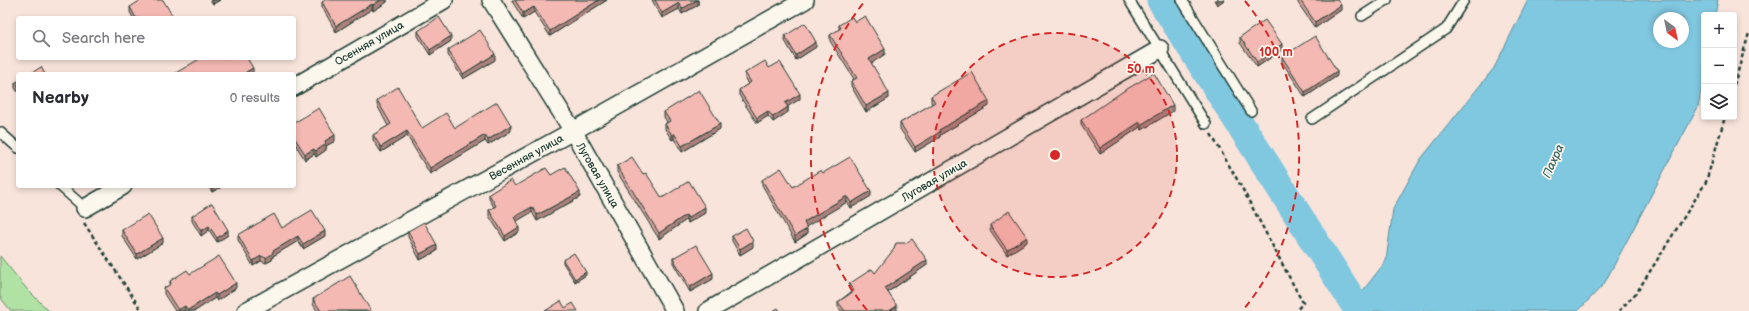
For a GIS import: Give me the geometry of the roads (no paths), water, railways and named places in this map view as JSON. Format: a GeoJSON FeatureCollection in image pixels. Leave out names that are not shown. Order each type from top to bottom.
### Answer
{"type":"FeatureCollection","features":[{"type":"Feature","properties":{"kind":"street","name":"Осенняя улица"},"geometry":{"type":"LineString","coordinates":[[296,86],[444,0]]}},
{"type":"Feature","properties":{"kind":"street","name":"Луговая улица"},"geometry":{"type":"LineString","coordinates":[[491,0],[573,131],[675,311]]}},
{"type":"Feature","properties":{"kind":"street","name":"Весенняя улица"},"geometry":{"type":"LineString","coordinates":[[246,311],[573,131],[805,0]]}},
{"type":"Feature","properties":{"kind":"street","name":"Луговая улица"},"geometry":{"type":"LineString","coordinates":[[708,311],[1160,49]]}},
{"type":"Feature","properties":{"kind":"street"},"geometry":{"type":"LineString","coordinates":[[85,208],[120,188]]}},
{"type":"Feature","properties":{"kind":"lane"},"geometry":{"type":"LineString","coordinates":[[1129,0],[1206,124]]}},
{"type":"Feature","properties":{"kind":"lane"},"geometry":{"type":"LineString","coordinates":[[1182,0],[1251,111]]}},
{"type":"Feature","properties":{"kind":"lane"},"geometry":{"type":"LineString","coordinates":[[1362,16],[1387,0]]}},
{"type":"Feature","properties":{"kind":"lane"},"geometry":{"type":"LineString","coordinates":[[1312,119],[1446,29],[1464,0]]}},
{"type":"Feature","properties":{"kind":"lane"},"geometry":{"type":"LineString","coordinates":[[0,132],[16,146]]}},
{"type":"Feature","properties":{"kind":"lane"},"geometry":{"type":"LineString","coordinates":[[62,188],[85,208]]}},
{"type":"Feature","properties":{"kind":"water","name":"Пахра"},"geometry":{"type":"Polygon","coordinates":[[[1528,0],[1718,0],[1716,12],[1701,12],[1701,90],[1698,107],[1604,284],[1578,311],[1347,311],[1386,261],[1393,209],[1420,160],[1494,68],[1528,0]]]}},
{"type":"Feature","properties":{"kind":"waterway"},"geometry":{"type":"LineString","coordinates":[[1161,0],[1359,311]]}}]}
